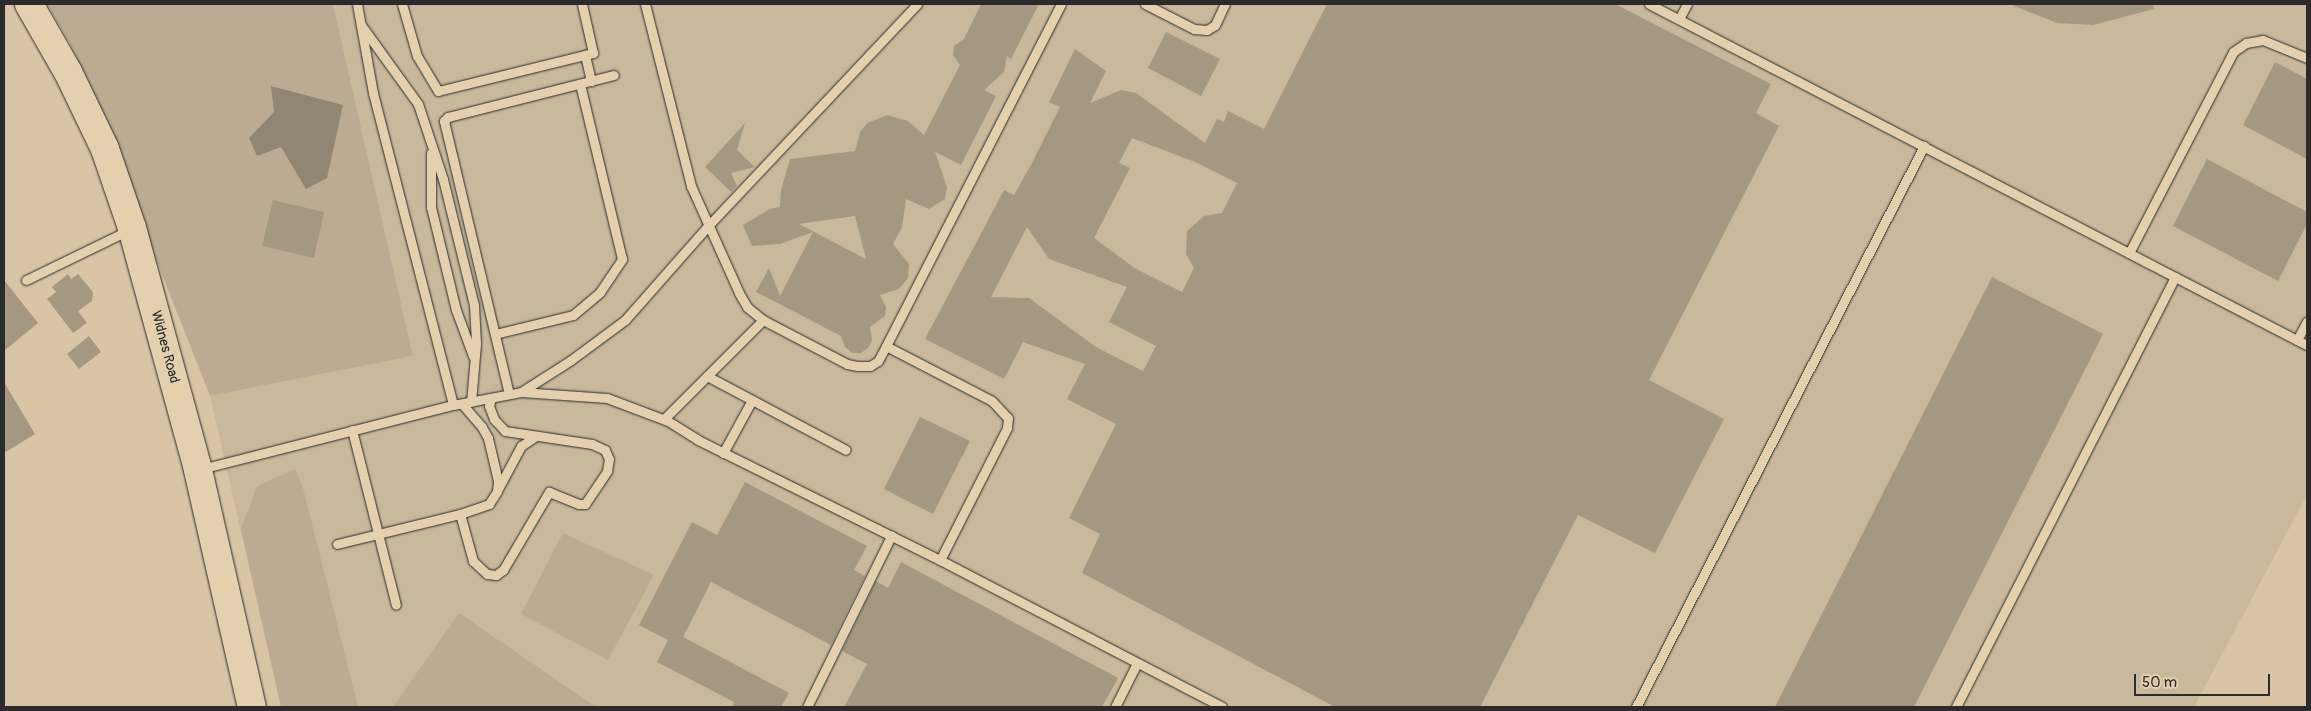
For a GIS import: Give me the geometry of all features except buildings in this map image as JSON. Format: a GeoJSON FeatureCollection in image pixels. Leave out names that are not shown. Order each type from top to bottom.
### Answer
{"type":"FeatureCollection","features":[{"type":"Feature","properties":{"kind":"main road","name":"Widnes Road"},"geometry":{"type":"LineString","coordinates":[[29,4],[68,72],[105,149],[132,228],[198,470],[252,707]]}},
{"type":"Feature","properties":{"kind":"lane"},"geometry":{"type":"LineString","coordinates":[[357,4],[358,21],[373,93],[462,404],[482,426],[488,438],[498,481],[497,491]]}},
{"type":"Feature","properties":{"kind":"lane"},"geometry":{"type":"LineString","coordinates":[[402,4],[417,56],[438,91],[593,53],[582,4]]}},
{"type":"Feature","properties":{"kind":"lane"},"geometry":{"type":"LineString","coordinates":[[646,4],[692,186],[739,294],[748,307],[762,320],[847,364],[870,366],[878,361],[886,346],[1062,4]]}},
{"type":"Feature","properties":{"kind":"lane"},"geometry":{"type":"LineString","coordinates":[[521,392],[571,360],[625,320],[708,226],[917,4]]}},
{"type":"Feature","properties":{"kind":"lane"},"geometry":{"type":"LineString","coordinates":[[1145,4],[1194,29],[1207,30],[1215,25],[1225,4]]}},
{"type":"Feature","properties":{"kind":"lane"},"geometry":{"type":"LineString","coordinates":[[1649,4],[2307,345]]}},
{"type":"Feature","properties":{"kind":"lane"},"geometry":{"type":"LineString","coordinates":[[1679,19],[1687,4]]}},
{"type":"Feature","properties":{"kind":"lane"},"geometry":{"type":"LineString","coordinates":[[358,21],[418,104],[426,123],[474,306],[474,362],[462,404]]}},
{"type":"Feature","properties":{"kind":"lane"},"geometry":{"type":"LineString","coordinates":[[2129,252],[2233,52],[2246,42],[2263,40],[2307,58]]}},
{"type":"Feature","properties":{"kind":"lane"},"geometry":{"type":"LineString","coordinates":[[585,55],[591,81]]}},
{"type":"Feature","properties":{"kind":"lane"},"geometry":{"type":"LineString","coordinates":[[509,394],[444,121],[448,117],[614,75]]}},
{"type":"Feature","properties":{"kind":"lane"},"geometry":{"type":"LineString","coordinates":[[495,334],[573,315],[600,292],[622,259],[580,84]]}},
{"type":"Feature","properties":{"kind":"lane"},"geometry":{"type":"LineString","coordinates":[[426,123],[432,162],[431,208],[456,310],[474,362]]}},
{"type":"Feature","properties":{"kind":"lane"},"geometry":{"type":"LineString","coordinates":[[1636,707],[1924,146]]}},
{"type":"Feature","properties":{"kind":"lane"},"geometry":{"type":"LineString","coordinates":[[26,280],[132,228]]}},
{"type":"Feature","properties":{"kind":"lane"},"geometry":{"type":"LineString","coordinates":[[1956,707],[2175,277]]}},
{"type":"Feature","properties":{"kind":"lane"},"geometry":{"type":"LineString","coordinates":[[664,419],[762,320]]}},
{"type":"Feature","properties":{"kind":"lane"},"geometry":{"type":"LineString","coordinates":[[2298,340],[2307,321]]}},
{"type":"Feature","properties":{"kind":"lane"},"geometry":{"type":"LineString","coordinates":[[886,346],[992,400],[1008,418],[1007,428],[940,560]]}},
{"type":"Feature","properties":{"kind":"lane"},"geometry":{"type":"LineString","coordinates":[[707,376],[846,450]]}},
{"type":"Feature","properties":{"kind":"lane"},"geometry":{"type":"LineString","coordinates":[[198,470],[352,430],[509,394],[521,392],[607,398],[664,419],[723,453],[940,560],[1222,707]]}},
{"type":"Feature","properties":{"kind":"lane"},"geometry":{"type":"LineString","coordinates":[[460,514],[473,561],[487,574],[496,574],[504,570],[549,492],[579,504],[586,504],[593,496],[607,471],[609,459],[605,450],[592,444],[505,432],[494,419],[489,406],[491,398]]}},
{"type":"Feature","properties":{"kind":"lane"},"geometry":{"type":"LineString","coordinates":[[723,453],[752,400]]}},
{"type":"Feature","properties":{"kind":"lane"},"geometry":{"type":"LineString","coordinates":[[352,430],[396,605]]}},
{"type":"Feature","properties":{"kind":"lane"},"geometry":{"type":"LineString","coordinates":[[337,544],[460,514],[489,504],[520,446],[536,436]]}},
{"type":"Feature","properties":{"kind":"lane"},"geometry":{"type":"LineString","coordinates":[[807,707],[891,536]]}},
{"type":"Feature","properties":{"kind":"lane"},"geometry":{"type":"LineString","coordinates":[[1115,707],[1137,663]]}},
{"type":"Feature","properties":{"kind":"shaded area"},"geometry":{"type":"Polygon","coordinates":[[[47,4],[333,4],[413,356],[210,396],[74,51],[47,4]]]}},
{"type":"Feature","properties":{"kind":"shaded area"},"geometry":{"type":"Polygon","coordinates":[[[333,4],[2307,4],[2307,495],[2194,707],[281,707],[210,396],[413,356],[333,4]]]}},
{"type":"Feature","properties":{"kind":"shaded area"},"geometry":{"type":"Polygon","coordinates":[[[271,86],[343,105],[327,178],[306,189],[281,147],[257,156],[249,138],[274,112],[271,86]]]}},
{"type":"Feature","properties":{"kind":"shaded area"},"geometry":{"type":"Polygon","coordinates":[[[295,469],[303,488],[358,707],[281,707],[241,529],[257,486],[295,469]]]}},
{"type":"Feature","properties":{"kind":"shaded area"},"geometry":{"type":"Polygon","coordinates":[[[563,533],[654,575],[608,660],[521,614],[563,533]]]}},
{"type":"Feature","properties":{"kind":"shaded area"},"geometry":{"type":"Polygon","coordinates":[[[459,613],[596,707],[393,707],[459,613]]]}}]}
